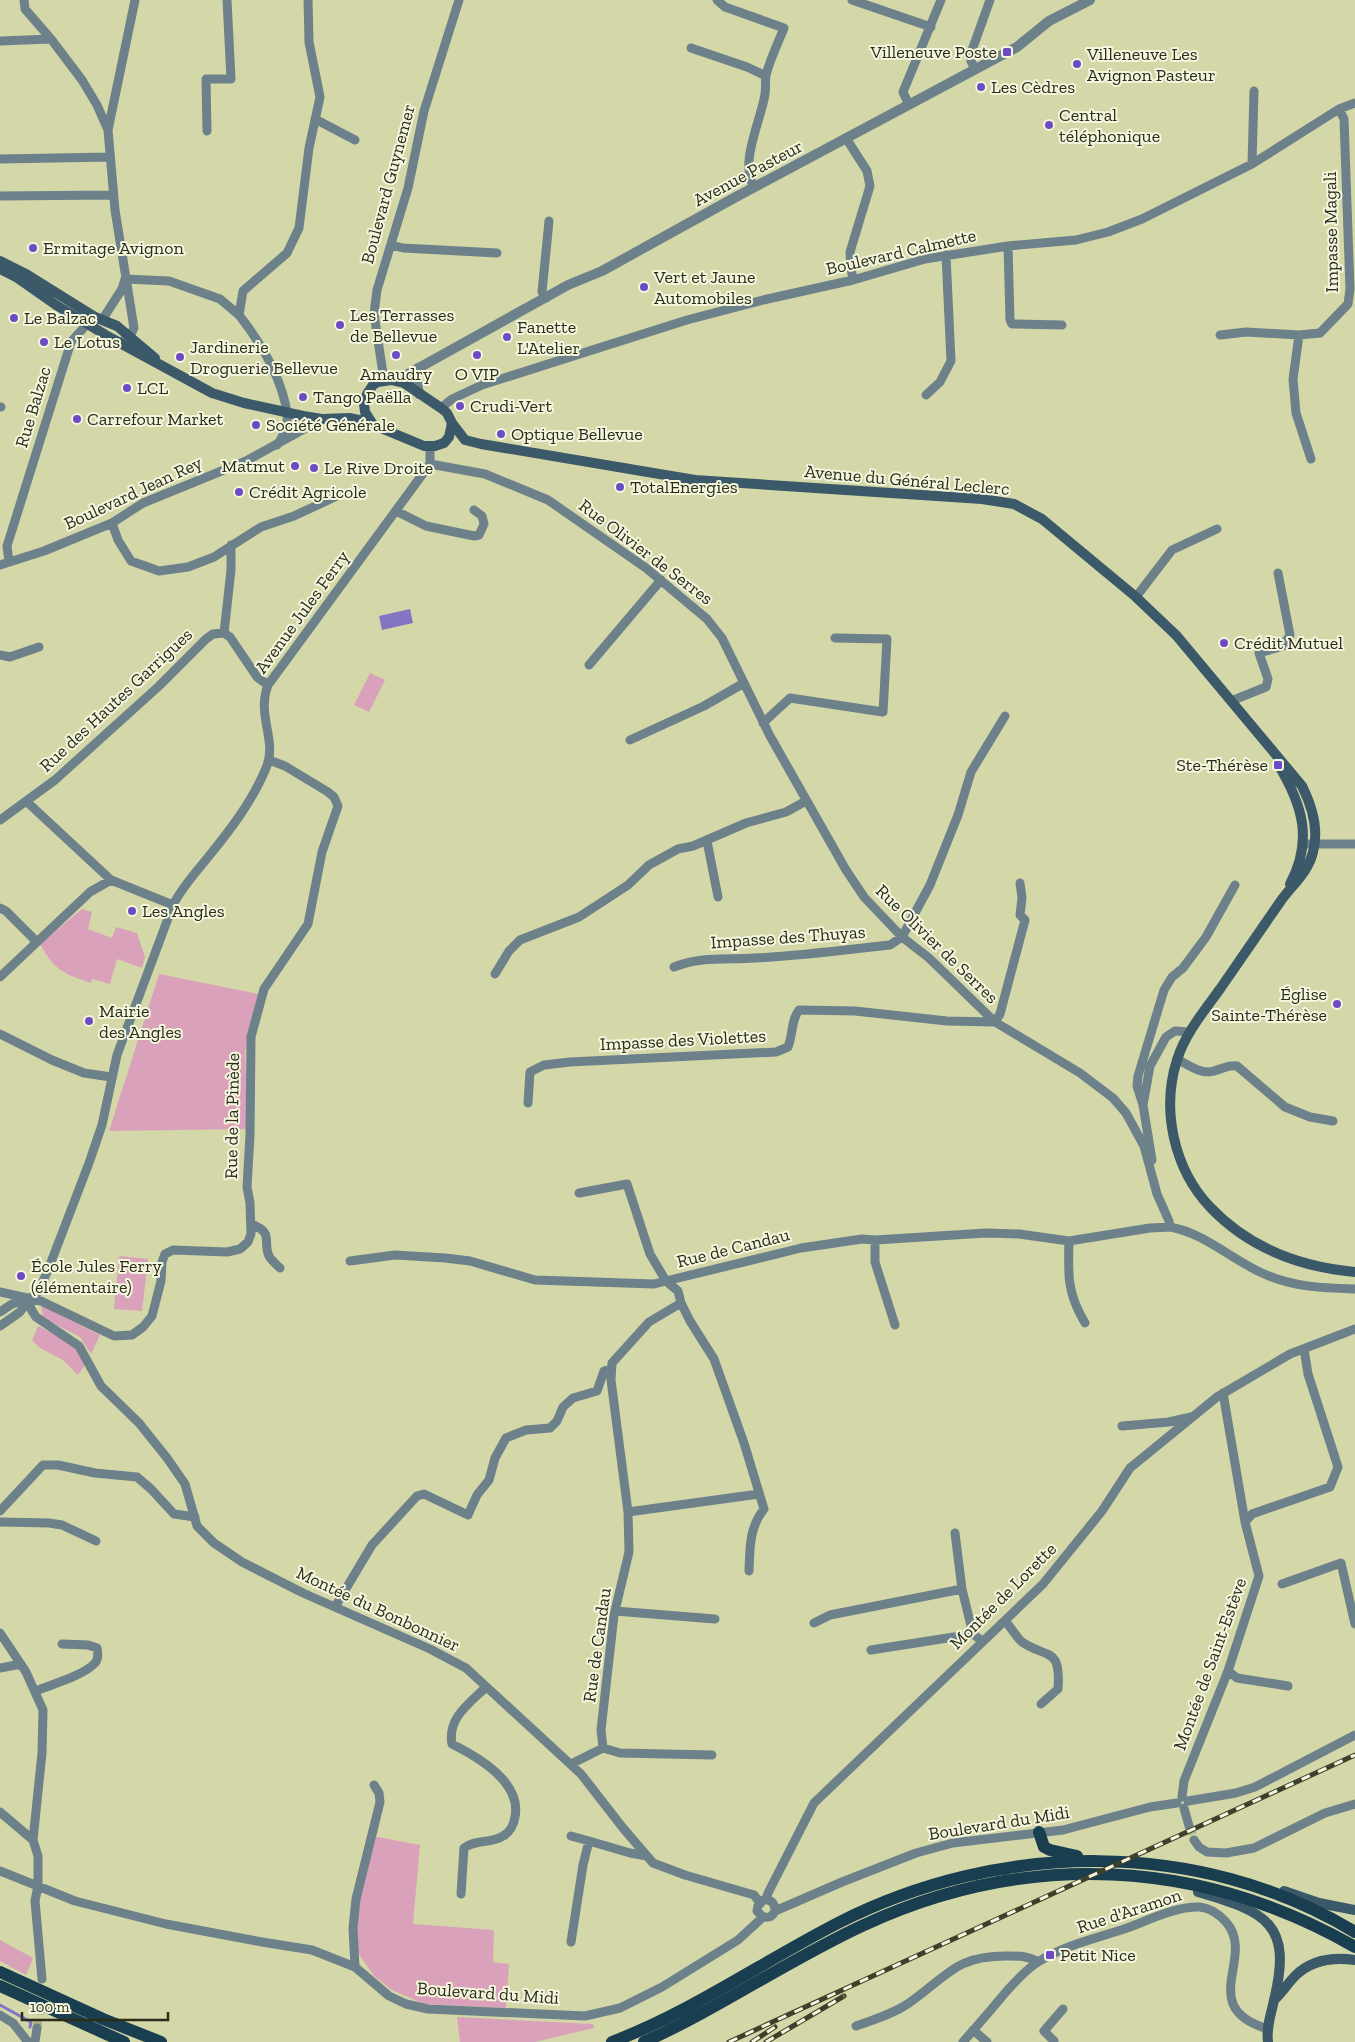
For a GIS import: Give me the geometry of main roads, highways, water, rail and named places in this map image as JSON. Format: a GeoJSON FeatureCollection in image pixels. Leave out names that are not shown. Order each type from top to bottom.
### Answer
{"type":"FeatureCollection","features":[{"type":"Feature","properties":{"kind":"main road"},"geometry":{"type":"LineString","coordinates":[[0,261],[12,266],[88,314],[117,326],[160,363]]}},
{"type":"Feature","properties":{"kind":"main road"},"geometry":{"type":"LineString","coordinates":[[0,269],[16,277],[87,324],[212,393],[244,403],[288,413],[322,419],[349,418],[372,423]]}},
{"type":"Feature","properties":{"kind":"main road"},"geometry":{"type":"LineString","coordinates":[[372,423],[365,412],[364,404],[367,394],[373,385],[384,380],[397,380],[447,413],[465,440]]}},
{"type":"Feature","properties":{"kind":"main road"},"geometry":{"type":"LineString","coordinates":[[349,418],[364,404]]}},
{"type":"Feature","properties":{"kind":"main road","name":"Avenue du Général Leclerc"},"geometry":{"type":"LineString","coordinates":[[372,423],[382,430],[424,446],[465,440],[506,450],[686,479],[998,501],[1029,510],[1042,519],[1136,597],[1176,635],[1295,777],[1308,798],[1314,819],[1315,844],[1307,868],[1283,898],[1190,1032],[1177,1059],[1171,1093],[1173,1134],[1179,1158],[1189,1179],[1202,1199],[1235,1229],[1268,1250],[1289,1259],[1314,1266],[1355,1272]]}},
{"type":"Feature","properties":{"kind":"main road"},"geometry":{"type":"LineString","coordinates":[[444,442],[449,437],[452,423]]}},
{"type":"Feature","properties":{"kind":"main road","name":"Avenue du Général Leclerc"},"geometry":{"type":"LineString","coordinates":[[1270,749],[1298,802],[1303,822],[1302,844],[1294,877],[1283,898]]}},
{"type":"Feature","properties":{"kind":"main road"},"geometry":{"type":"LineString","coordinates":[[1039,1832],[1044,1846],[1050,1850],[1096,1860]]}},
{"type":"Feature","properties":{"kind":"main road"},"geometry":{"type":"LineString","coordinates":[[612,2042],[688,2007],[838,1923],[908,1892],[935,1883],[1007,1867],[1096,1860],[1123,1861],[1194,1870],[1252,1886],[1300,1905],[1355,1932]]}},
{"type":"Feature","properties":{"kind":"main road"},"geometry":{"type":"LineString","coordinates":[[644,2042],[691,2021],[823,1945],[870,1922],[919,1902],[970,1888],[1022,1878],[1082,1874],[1144,1877],[1199,1885],[1263,1903],[1326,1930],[1355,1947]]}},
{"type":"Feature","properties":{"kind":"main road"},"geometry":{"type":"LineString","coordinates":[[1144,1877],[1229,1901],[1257,1914],[1267,1922],[1280,1945],[1281,1954],[1280,1970],[1268,2029],[1268,2042]]}},
{"type":"Feature","properties":{"kind":"main road"},"geometry":{"type":"LineString","coordinates":[[1252,1886],[1283,1891],[1318,1903],[1355,1910]]}},
{"type":"Feature","properties":{"kind":"main road"},"geometry":{"type":"LineString","coordinates":[[1274,2000],[1295,1976],[1305,1968],[1330,1959],[1344,1958],[1355,1960]]}},
{"type":"Feature","properties":{"kind":"main road"},"geometry":{"type":"LineString","coordinates":[[0,1972],[103,2019],[161,2042]]}},
{"type":"Feature","properties":{"kind":"main road"},"geometry":{"type":"LineString","coordinates":[[0,1986],[124,2042]]}},
{"type":"Feature","properties":{"kind":"waterway"},"geometry":{"type":"LineString","coordinates":[[0,2005],[31,2022],[30,2027]]}},
{"type":"Feature","properties":{"kind":"tunnel"},"geometry":{"type":"LineString","coordinates":[[1189,1826],[1194,1840]]}},
{"type":"Feature","properties":{"kind":"tunnel"},"geometry":{"type":"LineString","coordinates":[[37,2028],[40,1999]]}},
{"type":"Feature","properties":{"kind":"railway"},"geometry":{"type":"LineString","coordinates":[[729,2042],[1355,1755]]}},
{"type":"Feature","properties":{"kind":"railway"},"geometry":{"type":"LineString","coordinates":[[766,2042],[844,1996]]}},
{"type":"Feature","properties":{"kind":"railway"},"geometry":{"type":"LineString","coordinates":[[752,2042],[775,2027]]}},
{"type":"Feature","properties":{"kind":"place","name":"Villeneuve Poste"},"geometry":{"type":"Point","coordinates":[1007,52]}},
{"type":"Feature","properties":{"kind":"place","name":"Villeneuve Les Avignon Pasteur"},"geometry":{"type":"Point","coordinates":[1077,64]}},
{"type":"Feature","properties":{"kind":"place","name":"Les Cèdres"},"geometry":{"type":"Point","coordinates":[981,87]}},
{"type":"Feature","properties":{"kind":"place","name":"Central téléphonique"},"geometry":{"type":"Point","coordinates":[1049,125]}},
{"type":"Feature","properties":{"kind":"place","name":"Ermitage Avignon"},"geometry":{"type":"Point","coordinates":[33,248]}},
{"type":"Feature","properties":{"kind":"place","name":"Vert et Jaune Automobiles"},"geometry":{"type":"Point","coordinates":[644,287]}},
{"type":"Feature","properties":{"kind":"place","name":"Le Balzac"},"geometry":{"type":"Point","coordinates":[14,318]}},
{"type":"Feature","properties":{"kind":"place","name":"Les Terrasses de Bellevue"},"geometry":{"type":"Point","coordinates":[340,325]}},
{"type":"Feature","properties":{"kind":"place","name":"Fanette L'Atelier"},"geometry":{"type":"Point","coordinates":[507,337]}},
{"type":"Feature","properties":{"kind":"place","name":"Le Lotus"},"geometry":{"type":"Point","coordinates":[44,342]}},
{"type":"Feature","properties":{"kind":"place","name":"Amaudry"},"geometry":{"type":"Point","coordinates":[396,355]}},
{"type":"Feature","properties":{"kind":"place","name":"O VIP"},"geometry":{"type":"Point","coordinates":[477,355]}},
{"type":"Feature","properties":{"kind":"place","name":"Jardinerie Droguerie Bellevue"},"geometry":{"type":"Point","coordinates":[180,357]}},
{"type":"Feature","properties":{"kind":"place","name":"LCL"},"geometry":{"type":"Point","coordinates":[127,388]}},
{"type":"Feature","properties":{"kind":"place","name":"Tango Paëlla"},"geometry":{"type":"Point","coordinates":[303,397]}},
{"type":"Feature","properties":{"kind":"place","name":"Crudi-Vert"},"geometry":{"type":"Point","coordinates":[460,406]}},
{"type":"Feature","properties":{"kind":"place","name":"Carrefour Market"},"geometry":{"type":"Point","coordinates":[77,419]}},
{"type":"Feature","properties":{"kind":"place","name":"Société Générale"},"geometry":{"type":"Point","coordinates":[256,425]}},
{"type":"Feature","properties":{"kind":"place","name":"Optique Bellevue"},"geometry":{"type":"Point","coordinates":[501,434]}},
{"type":"Feature","properties":{"kind":"place","name":"Matmut"},"geometry":{"type":"Point","coordinates":[295,466]}},
{"type":"Feature","properties":{"kind":"place","name":"Le Rive Droite"},"geometry":{"type":"Point","coordinates":[314,468]}},
{"type":"Feature","properties":{"kind":"place","name":"TotalEnergies"},"geometry":{"type":"Point","coordinates":[620,487]}},
{"type":"Feature","properties":{"kind":"place","name":"Crédit Agricole"},"geometry":{"type":"Point","coordinates":[239,492]}},
{"type":"Feature","properties":{"kind":"place","name":"Crédit Mutuel"},"geometry":{"type":"Point","coordinates":[1224,643]}},
{"type":"Feature","properties":{"kind":"place","name":"Ste-Thérèse"},"geometry":{"type":"Point","coordinates":[1278,765]}},
{"type":"Feature","properties":{"kind":"place","name":"Les Angles"},"geometry":{"type":"Point","coordinates":[132,911]}},
{"type":"Feature","properties":{"kind":"place","name":"Église Sainte-Thérèse"},"geometry":{"type":"Point","coordinates":[1337,1004]}},
{"type":"Feature","properties":{"kind":"place","name":"Mairie des Angles"},"geometry":{"type":"Point","coordinates":[89,1021]}},
{"type":"Feature","properties":{"kind":"place","name":"École Jules Ferry (élémentaire)"},"geometry":{"type":"Point","coordinates":[21,1276]}},
{"type":"Feature","properties":{"kind":"place","name":"Petit Nice"},"geometry":{"type":"Point","coordinates":[1050,1955]}}]}
